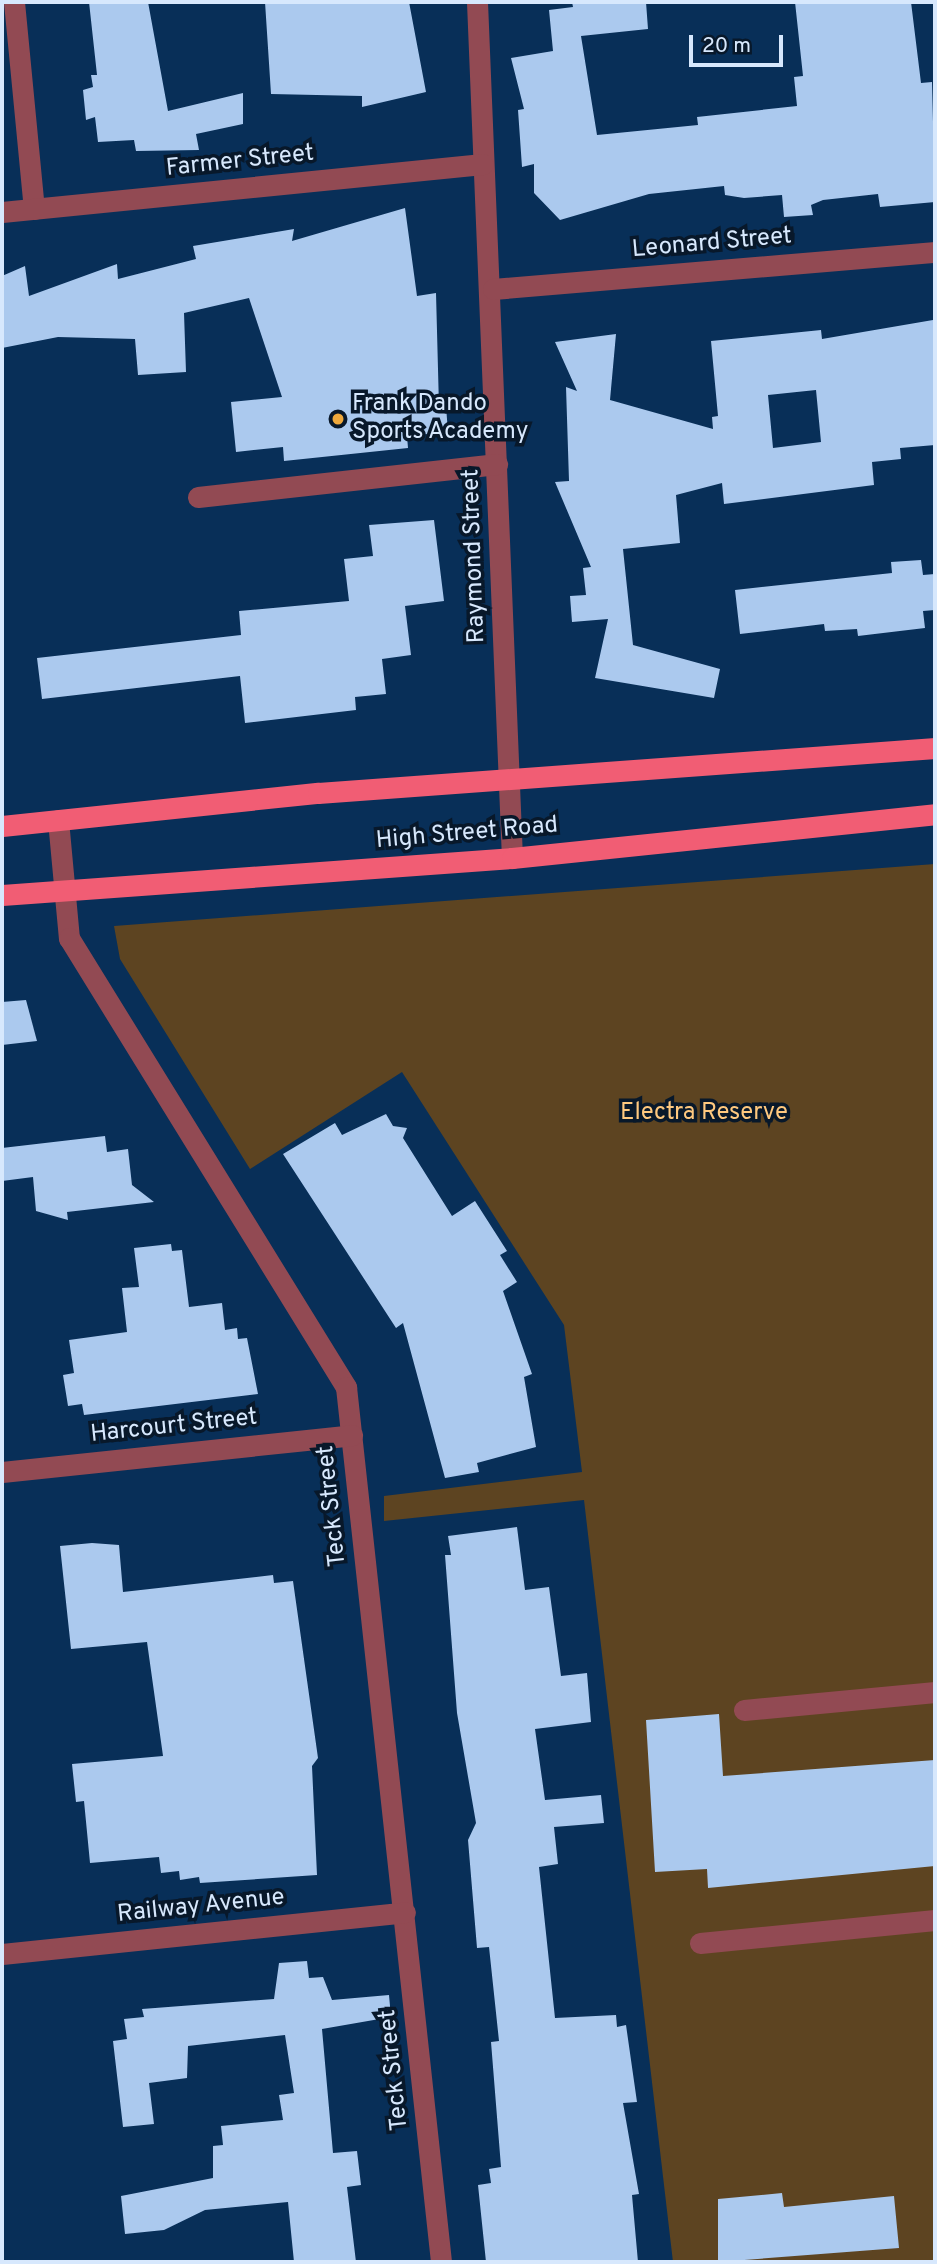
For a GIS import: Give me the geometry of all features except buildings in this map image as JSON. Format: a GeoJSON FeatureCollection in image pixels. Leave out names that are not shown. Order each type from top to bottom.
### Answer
{"type":"FeatureCollection","features":[{"type":"Feature","properties":{"kind":"main road"},"geometry":{"type":"LineString","coordinates":[[2,826],[510,777],[935,748]]}},
{"type":"Feature","properties":{"kind":"main road","name":"High Street Road"},"geometry":{"type":"LineString","coordinates":[[2,895],[512,858],[935,814]]}},
{"type":"Feature","properties":{"kind":"street"},"geometry":{"type":"LineString","coordinates":[[14,2],[34,209]]}},
{"type":"Feature","properties":{"kind":"street","name":"Raymond Street"},"geometry":{"type":"LineString","coordinates":[[477,2],[483,164],[493,289],[512,858]]}},
{"type":"Feature","properties":{"kind":"street","name":"Farmer Street"},"geometry":{"type":"LineString","coordinates":[[2,212],[483,164]]}},
{"type":"Feature","properties":{"kind":"street","name":"Leonard Street"},"geometry":{"type":"LineString","coordinates":[[493,289],[935,252]]}},
{"type":"Feature","properties":{"kind":"street"},"geometry":{"type":"LineString","coordinates":[[198,497],[497,464]]}},
{"type":"Feature","properties":{"kind":"street","name":"Teck Street"},"geometry":{"type":"LineString","coordinates":[[58,820],[62,891],[69,938],[346,1387],[441,2262]]}},
{"type":"Feature","properties":{"kind":"street","name":"Harcourt Street"},"geometry":{"type":"LineString","coordinates":[[2,1472],[352,1435]]}},
{"type":"Feature","properties":{"kind":"street"},"geometry":{"type":"LineString","coordinates":[[744,1710],[935,1692]]}},
{"type":"Feature","properties":{"kind":"street","name":"Railway Avenue"},"geometry":{"type":"LineString","coordinates":[[2,1954],[405,1912]]}},
{"type":"Feature","properties":{"kind":"street"},"geometry":{"type":"LineString","coordinates":[[700,1943],[935,1920]]}},
{"type":"Feature","properties":{"kind":"green space","name":"Electra Reserve"},"geometry":{"type":"Polygon","coordinates":[[[935,864],[935,2262],[673,2262],[584,1500],[384,1521],[384,1496],[582,1472],[564,1325],[402,1072],[250,1169],[120,959],[114,926],[935,864]]]}},
{"type":"Feature","properties":{"kind":"place","name":"Frank Dando Sports Academy"},"geometry":{"type":"Point","coordinates":[338,419]}}]}
